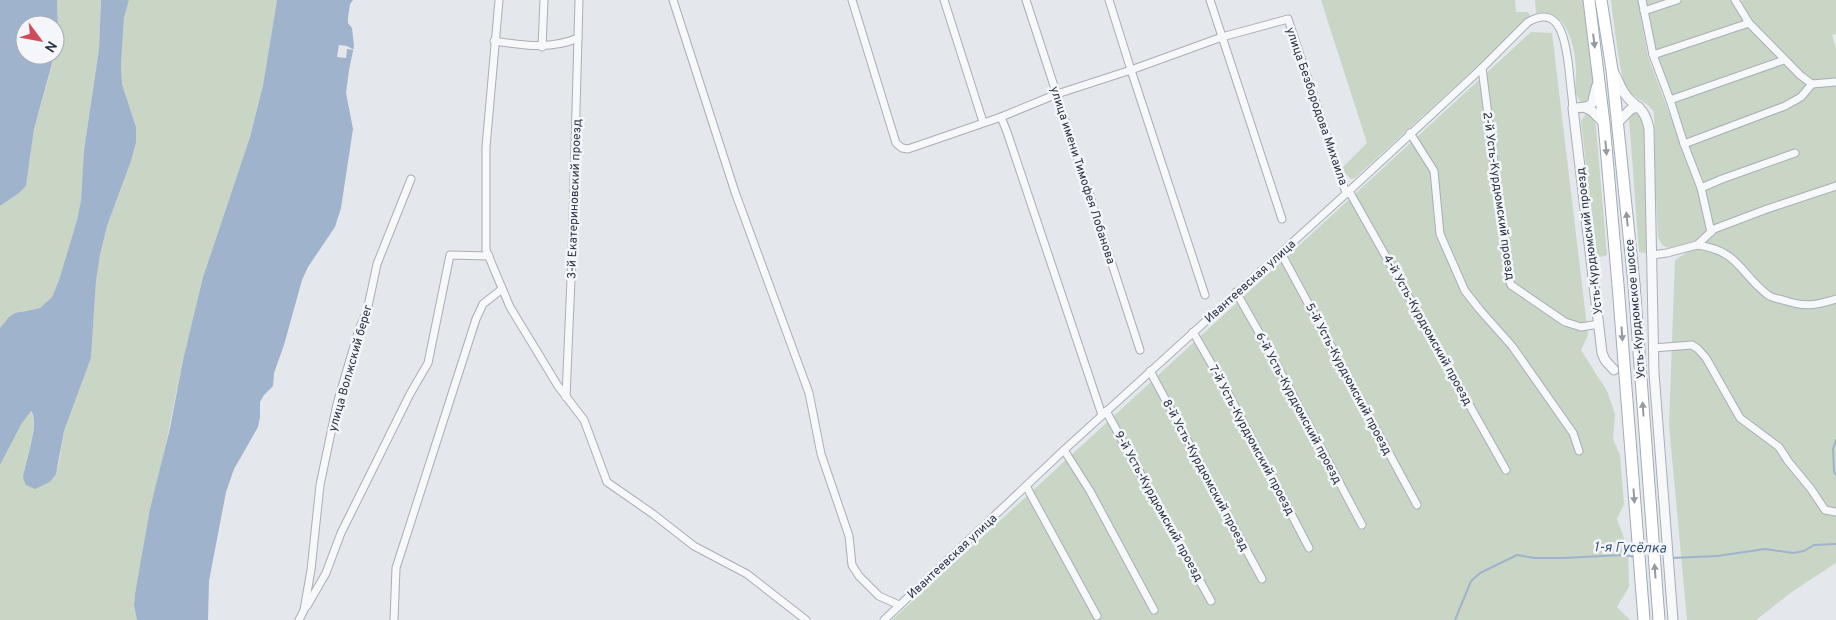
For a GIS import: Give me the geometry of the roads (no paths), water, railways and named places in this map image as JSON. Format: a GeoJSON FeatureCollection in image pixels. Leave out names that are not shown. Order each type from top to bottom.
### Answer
{"type":"FeatureCollection","features":[{"type":"Feature","properties":{"kind":"main road","name":"Усть-Курдюмское шоссе"},"geometry":{"type":"LineString","coordinates":[[1589,0],[1604,123],[1644,620]]}},
{"type":"Feature","properties":{"kind":"main road","name":"Усть-Курдюмское шоссе"},"geometry":{"type":"LineString","coordinates":[[1601,0],[1612,70],[1634,284],[1659,620]]}},
{"type":"Feature","properties":{"kind":"street"},"geometry":{"type":"LineString","coordinates":[[499,0],[486,147],[486,250],[510,307],[566,397],[584,420],[606,482],[653,514],[694,546],[747,574],[806,620]]}},
{"type":"Feature","properties":{"kind":"street"},"geometry":{"type":"LineString","coordinates":[[542,46],[544,0]]}},
{"type":"Feature","properties":{"kind":"street","name":"3-й Екатериновский проезд"},"geometry":{"type":"LineString","coordinates":[[566,397],[579,0]]}},
{"type":"Feature","properties":{"kind":"street"},"geometry":{"type":"LineString","coordinates":[[672,0],[735,192],[809,394],[821,454],[850,536],[852,565],[859,576],[879,596],[899,606]]}},
{"type":"Feature","properties":{"kind":"street"},"geometry":{"type":"LineString","coordinates":[[852,0],[896,143],[902,148],[908,149],[1001,117],[1057,94],[1222,37]]}},
{"type":"Feature","properties":{"kind":"street"},"geometry":{"type":"LineString","coordinates":[[944,0],[983,122]]}},
{"type":"Feature","properties":{"kind":"street","name":"улица имени Тимофея Лобанова"},"geometry":{"type":"LineString","coordinates":[[1026,0],[1140,350]]}},
{"type":"Feature","properties":{"kind":"street"},"geometry":{"type":"LineString","coordinates":[[1109,0],[1205,295]]}},
{"type":"Feature","properties":{"kind":"street"},"geometry":{"type":"LineString","coordinates":[[1210,0],[1282,219]]}},
{"type":"Feature","properties":{"kind":"street"},"geometry":{"type":"LineString","coordinates":[[1642,0],[1653,55],[1701,188],[1711,232]]}},
{"type":"Feature","properties":{"kind":"street"},"geometry":{"type":"LineString","coordinates":[[1644,11],[1676,0]]}},
{"type":"Feature","properties":{"kind":"street"},"geometry":{"type":"LineString","coordinates":[[1735,0],[1749,23],[1784,60],[1812,84]]}},
{"type":"Feature","properties":{"kind":"street","name":"Ивантеевская улица"},"geometry":{"type":"LineString","coordinates":[[884,620],[1104,413],[1482,68],[1528,22],[1541,17],[1548,18],[1556,23],[1562,31],[1566,45],[1573,108]]}},
{"type":"Feature","properties":{"kind":"street","name":"улица Безбородова Михаила"},"geometry":{"type":"LineString","coordinates":[[1222,37],[1288,19],[1348,192]]}},
{"type":"Feature","properties":{"kind":"street"},"geometry":{"type":"LineString","coordinates":[[1653,55],[1749,23]]}},
{"type":"Feature","properties":{"kind":"street"},"geometry":{"type":"LineString","coordinates":[[494,42],[542,46],[565,44],[578,38]]}},
{"type":"Feature","properties":{"kind":"street"},"geometry":{"type":"LineString","coordinates":[[1670,100],[1784,60]]}},
{"type":"Feature","properties":{"kind":"street","name":"2-й Усть-Курдюмский проезд"},"geometry":{"type":"LineString","coordinates":[[1482,68],[1511,286],[1565,322],[1581,327],[1599,324]]}},
{"type":"Feature","properties":{"kind":"street"},"geometry":{"type":"LineString","coordinates":[[1612,70],[1617,76],[1622,90],[1644,112],[1648,129],[1652,255],[1653,348],[1651,373],[1674,620]]}},
{"type":"Feature","properties":{"kind":"street"},"geometry":{"type":"LineString","coordinates":[[1684,144],[1785,106],[1801,97],[1812,84],[1836,82]]}},
{"type":"Feature","properties":{"kind":"street"},"geometry":{"type":"LineString","coordinates":[[1586,108],[1591,105],[1595,98],[1598,83]]}},
{"type":"Feature","properties":{"kind":"street"},"geometry":{"type":"LineString","coordinates":[[1617,123],[1631,109],[1639,107]]}},
{"type":"Feature","properties":{"kind":"street"},"geometry":{"type":"LineString","coordinates":[[1573,108],[1586,108],[1592,111],[1604,123]]}},
{"type":"Feature","properties":{"kind":"street","name":"Усть-Курдюмский проезд"},"geometry":{"type":"LineString","coordinates":[[1573,108],[1602,354],[1614,370]]}},
{"type":"Feature","properties":{"kind":"street","name":"9-й Усть-Курдюмский проезд"},"geometry":{"type":"LineString","coordinates":[[1001,117],[1008,132],[1104,413],[1212,601]]}},
{"type":"Feature","properties":{"kind":"street"},"geometry":{"type":"LineString","coordinates":[[1410,133],[1434,171],[1440,234],[1465,291],[1518,354],[1573,433],[1579,451]]}},
{"type":"Feature","properties":{"kind":"street"},"geometry":{"type":"LineString","coordinates":[[1701,188],[1795,153]]}},
{"type":"Feature","properties":{"kind":"street","name":"улица Волжский берег"},"geometry":{"type":"LineString","coordinates":[[299,620],[304,610],[311,570],[320,485],[337,404],[359,329],[367,311],[377,264],[411,179]]}},
{"type":"Feature","properties":{"kind":"street"},"geometry":{"type":"LineString","coordinates":[[1697,245],[1714,229],[1836,186]]}},
{"type":"Feature","properties":{"kind":"street","name":"4-й Усть-Курдюмский проезд"},"geometry":{"type":"LineString","coordinates":[[1348,192],[1506,470]]}},
{"type":"Feature","properties":{"kind":"street"},"geometry":{"type":"LineString","coordinates":[[1652,255],[1697,245],[1714,247],[1737,261],[1769,296],[1801,306],[1836,299]]}},
{"type":"Feature","properties":{"kind":"street","name":"5-й Усть-Курдюмский проезд"},"geometry":{"type":"LineString","coordinates":[[1281,253],[1418,505]]}},
{"type":"Feature","properties":{"kind":"street"},"geometry":{"type":"LineString","coordinates":[[304,610],[326,572],[340,533],[410,394],[428,364],[450,255],[489,256]]}},
{"type":"Feature","properties":{"kind":"street"},"geometry":{"type":"LineString","coordinates":[[394,620],[396,568],[464,355],[483,304],[502,289]]}},
{"type":"Feature","properties":{"kind":"street","name":"6-й Усть-Курдюмский проезд"},"geometry":{"type":"LineString","coordinates":[[1236,292],[1362,525]]}},
{"type":"Feature","properties":{"kind":"street","name":"7-й Усть-Курдюмский проезд"},"geometry":{"type":"LineString","coordinates":[[1194,332],[1309,548]]}},
{"type":"Feature","properties":{"kind":"street"},"geometry":{"type":"LineString","coordinates":[[1653,348],[1692,346],[1698,349],[1706,358],[1740,418],[1780,447],[1788,461],[1826,510],[1836,512]]}},
{"type":"Feature","properties":{"kind":"street","name":"8-й Усть-Курдюмский проезд"},"geometry":{"type":"LineString","coordinates":[[1150,371],[1262,579]]}},
{"type":"Feature","properties":{"kind":"street"},"geometry":{"type":"LineString","coordinates":[[1064,450],[1090,492],[1154,610]]}},
{"type":"Feature","properties":{"kind":"street"},"geometry":{"type":"LineString","coordinates":[[1026,486],[1097,616]]}},
{"type":"Feature","properties":{"kind":"water"},"geometry":{"type":"Polygon","coordinates":[[[0,0],[57,0],[58,15],[15,15],[15,65],[51,65],[34,129],[26,186],[0,206],[0,0]]]}},
{"type":"Feature","properties":{"kind":"water"},"geometry":{"type":"Polygon","coordinates":[[[101,0],[129,0],[124,18],[121,65],[122,84],[136,127],[136,142],[107,226],[100,255],[96,281],[91,358],[64,431],[56,474],[50,482],[35,489],[26,485],[23,478],[33,433],[34,424],[31,411],[22,423],[0,465],[0,328],[15,313],[40,308],[52,297],[59,280],[81,200],[84,150],[99,49],[101,0]]]}},
{"type":"Feature","properties":{"kind":"water"},"geometry":{"type":"Polygon","coordinates":[[[277,0],[353,0],[350,4],[348,23],[352,28],[354,46],[346,93],[353,129],[341,208],[335,227],[308,267],[302,280],[284,345],[274,373],[273,386],[260,402],[258,427],[234,469],[226,492],[209,581],[208,620],[137,620],[134,606],[135,594],[150,509],[170,428],[183,360],[203,277],[250,137],[263,85],[277,0]]]}},
{"type":"Feature","properties":{"kind":"waterway","name":"1-я Гусёлка"},"geometry":{"type":"LineString","coordinates":[[1836,440],[1833,449],[1834,472],[1836,475]]}},
{"type":"Feature","properties":{"kind":"waterway","name":"1-я Гусёлка"},"geometry":{"type":"LineString","coordinates":[[1671,558],[1717,556],[1765,549],[1793,553],[1804,551],[1814,545],[1836,544]]}},
{"type":"Feature","properties":{"kind":"waterway","name":"1-я Гусёлка"},"geometry":{"type":"LineString","coordinates":[[1455,620],[1471,581],[1480,573],[1517,555],[1535,558],[1623,555],[1636,557]]}}]}
